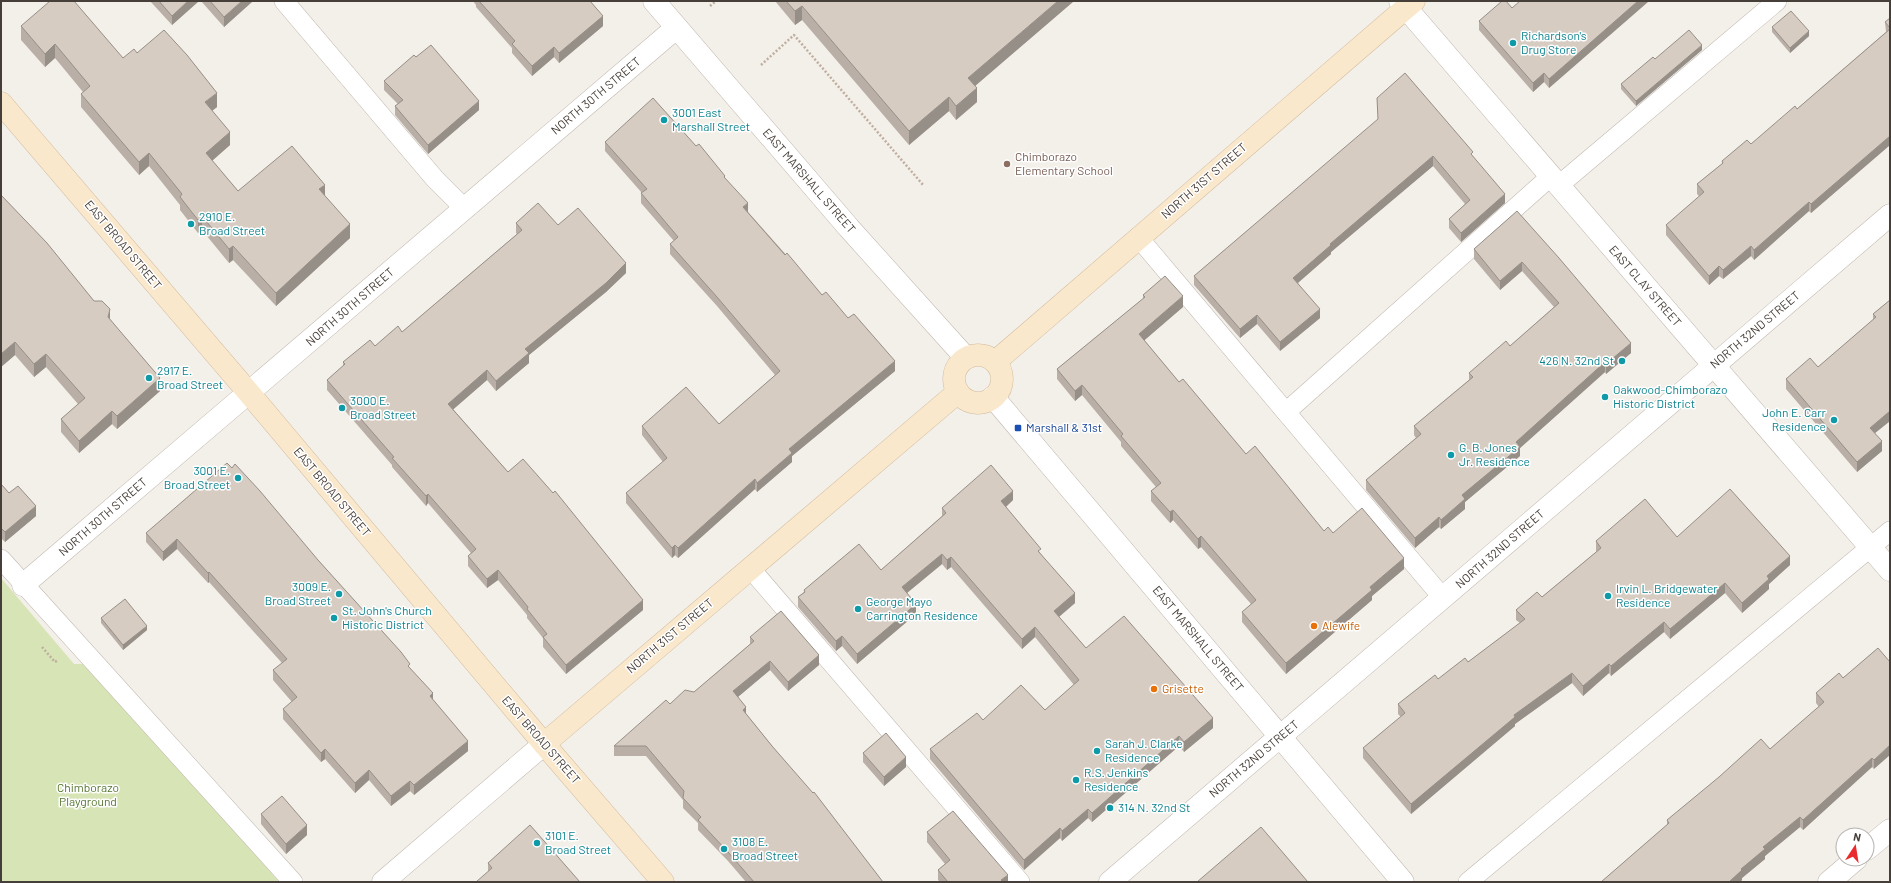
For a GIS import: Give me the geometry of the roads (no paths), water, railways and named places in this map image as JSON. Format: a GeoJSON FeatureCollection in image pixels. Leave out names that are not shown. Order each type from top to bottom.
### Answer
{"type":"FeatureCollection","features":[{"type":"Feature","properties":{"kind":"street","name":"EAST MARSHALL STREET"},"geometry":{"type":"LineString","coordinates":[[654,1],[839,216],[966,358]]}},
{"type":"Feature","properties":{"kind":"street","name":"EAST CLAY STREET"},"geometry":{"type":"LineString","coordinates":[[1407,3],[1554,182],[1890,570]]}},
{"type":"Feature","properties":{"kind":"street","name":"NORTH 31ST STREET"},"geometry":{"type":"LineString","coordinates":[[995,362],[1407,3]]}},
{"type":"Feature","properties":{"kind":"street","name":"NORTH 30TH STREET"},"geometry":{"type":"LineString","coordinates":[[23,585],[676,28]]}},
{"type":"Feature","properties":{"kind":"street","name":"EAST BROAD STREET"},"geometry":{"type":"LineString","coordinates":[[1,103],[249,393],[544,744],[663,882]]}},
{"type":"Feature","properties":{"kind":"street","name":"NORTH 32ND STREET"},"geometry":{"type":"LineString","coordinates":[[1110,882],[1890,215]]}},
{"type":"Feature","properties":{"kind":"street"},"geometry":{"type":"LineString","coordinates":[[981,355],[995,362],[1002,376],[998,391],[993,397],[986,401],[971,402],[958,392],[954,378],[956,370],[966,358],[981,355]]}},
{"type":"Feature","properties":{"kind":"street","name":"NORTH 31ST STREET"},"geometry":{"type":"LineString","coordinates":[[383,882],[958,392]]}},
{"type":"Feature","properties":{"kind":"street","name":"EAST MARSHALL STREET"},"geometry":{"type":"LineString","coordinates":[[993,397],[1403,882]]}},
{"type":"Feature","properties":{"kind":"street"},"geometry":{"type":"LineString","coordinates":[[1875,842],[1890,830]]}},
{"type":"Feature","properties":{"kind":"street"},"geometry":{"type":"LineString","coordinates":[[1829,882],[1847,867]]}},
{"type":"Feature","properties":{"kind":"lane"},"geometry":{"type":"LineString","coordinates":[[284,1],[435,179],[464,208]]}},
{"type":"Feature","properties":{"kind":"lane"},"geometry":{"type":"LineString","coordinates":[[1286,412],[1554,182],[1777,1]]}},
{"type":"Feature","properties":{"kind":"lane"},"geometry":{"type":"LineString","coordinates":[[1138,237],[1443,598]]}},
{"type":"Feature","properties":{"kind":"lane"},"geometry":{"type":"LineString","coordinates":[[1468,882],[1890,531]]}},
{"type":"Feature","properties":{"kind":"lane"},"geometry":{"type":"LineString","coordinates":[[1,559],[293,882]]}},
{"type":"Feature","properties":{"kind":"lane"},"geometry":{"type":"LineString","coordinates":[[750,568],[1020,882]]}},
{"type":"Feature","properties":{"kind":"place","name":"Richardson's Drug Store"},"geometry":{"type":"Point","coordinates":[1513,43]}},
{"type":"Feature","properties":{"kind":"place","name":"3001 East Marshall Street"},"geometry":{"type":"Point","coordinates":[664,120]}},
{"type":"Feature","properties":{"kind":"place","name":"Chimborazo Elementary School"},"geometry":{"type":"Point","coordinates":[1007,164]}},
{"type":"Feature","properties":{"kind":"place","name":"2910 E. Broad Street"},"geometry":{"type":"Point","coordinates":[191,224]}},
{"type":"Feature","properties":{"kind":"place","name":"426 N. 32nd St"},"geometry":{"type":"Point","coordinates":[1622,361]}},
{"type":"Feature","properties":{"kind":"place","name":"2917 E. Broad Street"},"geometry":{"type":"Point","coordinates":[149,378]}},
{"type":"Feature","properties":{"kind":"place","name":"Oakwood-Chimborazo Historic District"},"geometry":{"type":"Point","coordinates":[1605,397]}},
{"type":"Feature","properties":{"kind":"place","name":"3000 E. Broad Street"},"geometry":{"type":"Point","coordinates":[342,408]}},
{"type":"Feature","properties":{"kind":"place","name":"John E. Carr Residence"},"geometry":{"type":"Point","coordinates":[1834,420]}},
{"type":"Feature","properties":{"kind":"place","name":"Marshall & 31st"},"geometry":{"type":"Point","coordinates":[1018,428]}},
{"type":"Feature","properties":{"kind":"place","name":"G. B. Jones Jr. Residence"},"geometry":{"type":"Point","coordinates":[1451,455]}},
{"type":"Feature","properties":{"kind":"place","name":"3001 E. Broad Street"},"geometry":{"type":"Point","coordinates":[238,478]}},
{"type":"Feature","properties":{"kind":"place","name":"3009 E. Broad Street"},"geometry":{"type":"Point","coordinates":[339,594]}},
{"type":"Feature","properties":{"kind":"place","name":"Irvin L. Bridgewater Residence"},"geometry":{"type":"Point","coordinates":[1608,596]}},
{"type":"Feature","properties":{"kind":"place","name":"George Mayo Carrington Residence"},"geometry":{"type":"Point","coordinates":[858,609]}},
{"type":"Feature","properties":{"kind":"place","name":"St. John's Church Historic District"},"geometry":{"type":"Point","coordinates":[334,618]}},
{"type":"Feature","properties":{"kind":"place","name":"Alewife"},"geometry":{"type":"Point","coordinates":[1314,626]}},
{"type":"Feature","properties":{"kind":"place","name":"Grisette"},"geometry":{"type":"Point","coordinates":[1154,689]}},
{"type":"Feature","properties":{"kind":"place","name":"Sarah J. Clarke Residence"},"geometry":{"type":"Point","coordinates":[1097,751]}},
{"type":"Feature","properties":{"kind":"place","name":"R.S. Jenkins Residence"},"geometry":{"type":"Point","coordinates":[1076,780]}},
{"type":"Feature","properties":{"kind":"place","name":"314 N. 32nd St"},"geometry":{"type":"Point","coordinates":[1110,808]}},
{"type":"Feature","properties":{"kind":"place","name":"3101 E. Broad Street"},"geometry":{"type":"Point","coordinates":[537,843]}},
{"type":"Feature","properties":{"kind":"place","name":"3108 E. Broad Street"},"geometry":{"type":"Point","coordinates":[724,849]}},
{"type":"Feature","properties":{"kind":"park label","name":"Chimborazo Playground"},"geometry":{"type":"Point","coordinates":[88,795]}}]}
